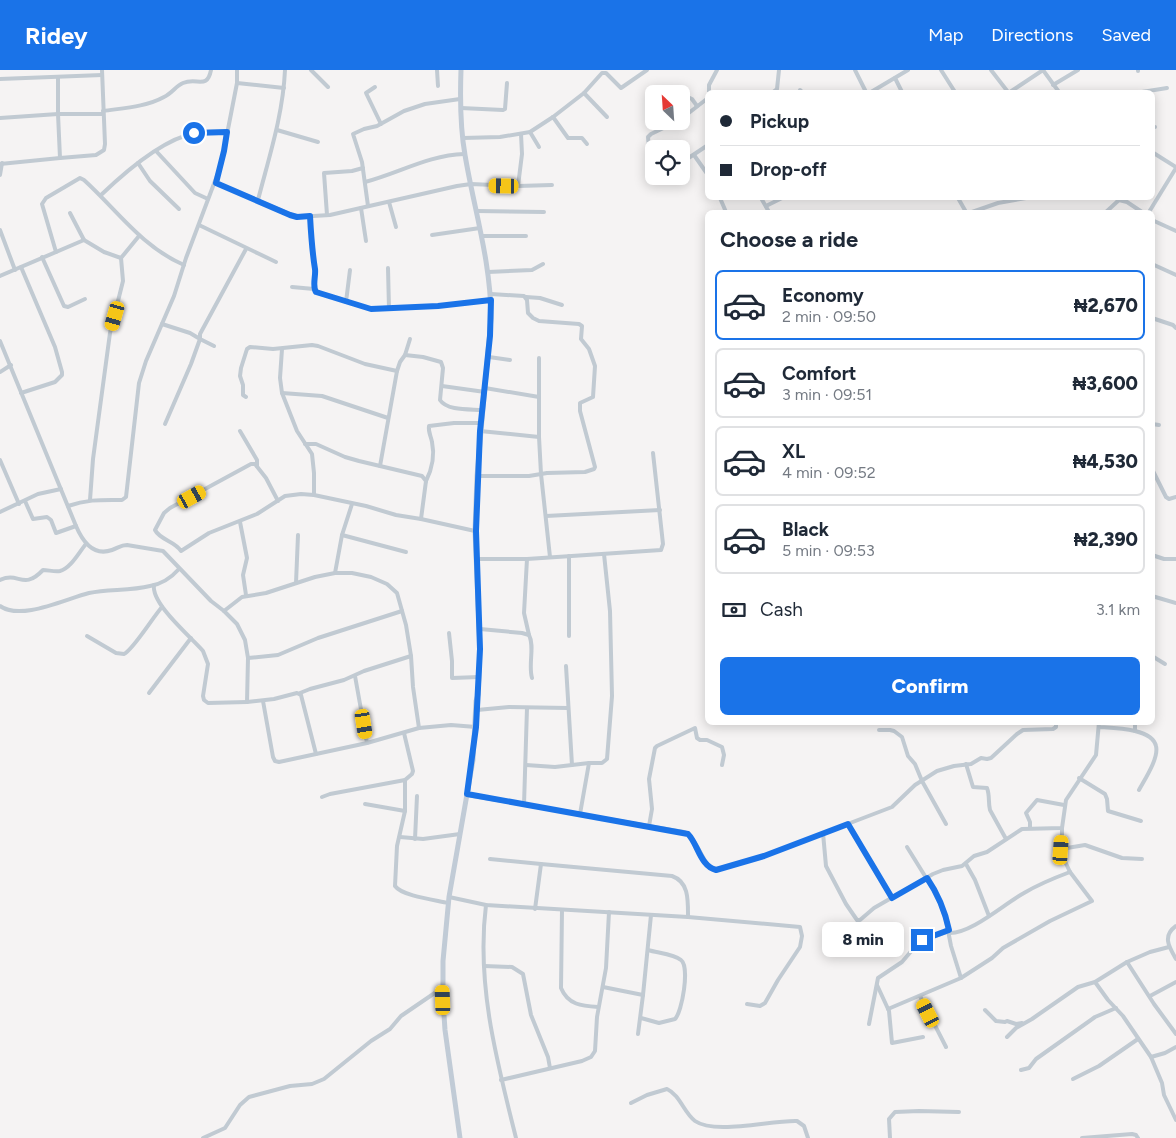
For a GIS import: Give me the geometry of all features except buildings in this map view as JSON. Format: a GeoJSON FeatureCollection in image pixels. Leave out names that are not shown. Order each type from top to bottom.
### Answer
{"type":"FeatureCollection","features":[{"type":"Feature","properties":{"kind":"main road"},"geometry":{"type":"LineString","coordinates":[[460,1138],[445,1030],[442,988],[444,933],[476,727],[480,629],[476,531],[477,476],[482,410],[489,356],[491,297],[482,236],[464,154],[460,108],[461,70]]}},
{"type":"Feature","properties":{"kind":"street"},"geometry":{"type":"LineString","coordinates":[[0,175],[1,163],[90,156],[101,153],[104,150],[106,144],[102,70]]}},
{"type":"Feature","properties":{"kind":"street"},"geometry":{"type":"LineString","coordinates":[[0,118],[103,113],[158,100],[184,82],[205,82],[208,80],[211,70]]}},
{"type":"Feature","properties":{"kind":"street"},"geometry":{"type":"LineString","coordinates":[[68,506],[90,500],[122,500],[126,497],[139,383],[174,296],[208,199],[216,183],[237,83],[237,70]]}},
{"type":"Feature","properties":{"kind":"street"},"geometry":{"type":"LineString","coordinates":[[258,200],[276,130],[284,88],[285,70]]}},
{"type":"Feature","properties":{"kind":"street"},"geometry":{"type":"LineString","coordinates":[[311,70],[328,87]]}},
{"type":"Feature","properties":{"kind":"street"},"geometry":{"type":"LineString","coordinates":[[437,70],[438,86]]}},
{"type":"Feature","properties":{"kind":"street"},"geometry":{"type":"LineString","coordinates":[[634,70],[639,75]]}},
{"type":"Feature","properties":{"kind":"street"},"geometry":{"type":"LineString","coordinates":[[463,138],[500,137],[530,132],[584,93],[603,72],[621,88],[647,70]]}},
{"type":"Feature","properties":{"kind":"street"},"geometry":{"type":"LineString","coordinates":[[709,90],[709,85],[717,70]]}},
{"type":"Feature","properties":{"kind":"street"},"geometry":{"type":"LineString","coordinates":[[776,90],[779,70]]}},
{"type":"Feature","properties":{"kind":"street"},"geometry":{"type":"LineString","coordinates":[[855,70],[865,90]]}},
{"type":"Feature","properties":{"kind":"street"},"geometry":{"type":"LineString","coordinates":[[874,90],[908,70]]}},
{"type":"Feature","properties":{"kind":"street"},"geometry":{"type":"LineString","coordinates":[[940,70],[954,90]]}},
{"type":"Feature","properties":{"kind":"street"},"geometry":{"type":"LineString","coordinates":[[991,70],[1007,90]]}},
{"type":"Feature","properties":{"kind":"street"},"geometry":{"type":"LineString","coordinates":[[1012,90],[1043,70],[1057,90]]}},
{"type":"Feature","properties":{"kind":"street"},"geometry":{"type":"LineString","coordinates":[[1053,85],[1078,70]]}},
{"type":"Feature","properties":{"kind":"street"},"geometry":{"type":"LineString","coordinates":[[0,79],[102,75]]}},
{"type":"Feature","properties":{"kind":"street"},"geometry":{"type":"LineString","coordinates":[[58,78],[60,158]]}},
{"type":"Feature","properties":{"kind":"street"},"geometry":{"type":"LineString","coordinates":[[895,78],[901,90]]}},
{"type":"Feature","properties":{"kind":"street"},"geometry":{"type":"LineString","coordinates":[[237,83],[284,88]]}},
{"type":"Feature","properties":{"kind":"street"},"geometry":{"type":"LineString","coordinates":[[460,108],[505,109],[507,83]]}},
{"type":"Feature","properties":{"kind":"street"},"geometry":{"type":"LineString","coordinates":[[375,87],[366,93],[381,124]]}},
{"type":"Feature","properties":{"kind":"street"},"geometry":{"type":"LineString","coordinates":[[1154,90],[1167,88]]}},
{"type":"Feature","properties":{"kind":"street"},"geometry":{"type":"LineString","coordinates":[[584,93],[607,117]]}},
{"type":"Feature","properties":{"kind":"street"},"geometry":{"type":"LineString","coordinates":[[690,98],[697,106]]}},
{"type":"Feature","properties":{"kind":"street"},"geometry":{"type":"LineString","coordinates":[[368,206],[366,182],[360,154],[353,134],[381,124],[425,104],[460,100]]}},
{"type":"Feature","properties":{"kind":"street"},"geometry":{"type":"LineString","coordinates":[[690,112],[705,100]]}},
{"type":"Feature","properties":{"kind":"street"},"geometry":{"type":"LineString","coordinates":[[553,117],[568,138],[582,138],[587,144]]}},
{"type":"Feature","properties":{"kind":"street"},"geometry":{"type":"LineString","coordinates":[[276,130],[318,142]]}},
{"type":"Feature","properties":{"kind":"street"},"geometry":{"type":"LineString","coordinates":[[648,140],[651,134],[659,130]]}},
{"type":"Feature","properties":{"kind":"street"},"geometry":{"type":"LineString","coordinates":[[101,196],[138,163],[156,151],[194,133],[227,132]]}},
{"type":"Feature","properties":{"kind":"street"},"geometry":{"type":"LineString","coordinates":[[530,132],[540,147]]}},
{"type":"Feature","properties":{"kind":"street"},"geometry":{"type":"LineString","coordinates":[[518,186],[522,154],[521,134]]}},
{"type":"Feature","properties":{"kind":"street"},"geometry":{"type":"LineString","coordinates":[[690,157],[705,147]]}},
{"type":"Feature","properties":{"kind":"street"},"geometry":{"type":"LineString","coordinates":[[156,151],[195,193],[208,199]]}},
{"type":"Feature","properties":{"kind":"street"},"geometry":{"type":"LineString","coordinates":[[366,182],[383,178],[433,158],[464,154]]}},
{"type":"Feature","properties":{"kind":"street"},"geometry":{"type":"LineString","coordinates":[[694,154],[705,170]]}},
{"type":"Feature","properties":{"kind":"street"},"geometry":{"type":"LineString","coordinates":[[1150,210],[1176,169],[1155,154]]}},
{"type":"Feature","properties":{"kind":"street"},"geometry":{"type":"LineString","coordinates":[[138,163],[150,181],[179,209]]}},
{"type":"Feature","properties":{"kind":"street"},"geometry":{"type":"LineString","coordinates":[[327,215],[324,173],[352,171],[363,168]]}},
{"type":"Feature","properties":{"kind":"street"},"geometry":{"type":"LineString","coordinates":[[56,252],[52,235],[43,213],[43,200],[80,178],[101,196],[139,236],[160,253],[184,265]]}},
{"type":"Feature","properties":{"kind":"street"},"geometry":{"type":"LineString","coordinates":[[216,183],[297,217],[327,215],[389,202],[446,187],[471,184],[552,185]]}},
{"type":"Feature","properties":{"kind":"street"},"geometry":{"type":"LineString","coordinates":[[762,200],[768,210]]}},
{"type":"Feature","properties":{"kind":"street"},"geometry":{"type":"LineString","coordinates":[[766,206],[778,200]]}},
{"type":"Feature","properties":{"kind":"street"},"geometry":{"type":"LineString","coordinates":[[978,210],[1015,200]]}},
{"type":"Feature","properties":{"kind":"street"},"geometry":{"type":"LineString","coordinates":[[1108,210],[1117,200]]}},
{"type":"Feature","properties":{"kind":"street"},"geometry":{"type":"LineString","coordinates":[[1121,200],[1139,210]]}},
{"type":"Feature","properties":{"kind":"street"},"geometry":{"type":"LineString","coordinates":[[389,202],[396,227]]}},
{"type":"Feature","properties":{"kind":"street"},"geometry":{"type":"LineString","coordinates":[[361,208],[366,240]]}},
{"type":"Feature","properties":{"kind":"street"},"geometry":{"type":"LineString","coordinates":[[477,212],[544,212]]}},
{"type":"Feature","properties":{"kind":"street"},"geometry":{"type":"LineString","coordinates":[[70,213],[84,240],[104,252],[121,258]]}},
{"type":"Feature","properties":{"kind":"street"},"geometry":{"type":"LineString","coordinates":[[310,216],[311,249],[315,270],[314,289]]}},
{"type":"Feature","properties":{"kind":"street"},"geometry":{"type":"LineString","coordinates":[[1155,222],[1176,231]]}},
{"type":"Feature","properties":{"kind":"street"},"geometry":{"type":"LineString","coordinates":[[199,225],[276,262]]}},
{"type":"Feature","properties":{"kind":"street"},"geometry":{"type":"LineString","coordinates":[[432,235],[480,228]]}},
{"type":"Feature","properties":{"kind":"street"},"geometry":{"type":"LineString","coordinates":[[0,230],[15,270]]}},
{"type":"Feature","properties":{"kind":"street"},"geometry":{"type":"LineString","coordinates":[[90,500],[92,459],[110,333],[123,281],[121,258],[139,236]]}},
{"type":"Feature","properties":{"kind":"street"},"geometry":{"type":"LineString","coordinates":[[482,236],[526,236]]}},
{"type":"Feature","properties":{"kind":"street"},"geometry":{"type":"LineString","coordinates":[[0,276],[84,240]]}},
{"type":"Feature","properties":{"kind":"street"},"geometry":{"type":"LineString","coordinates":[[165,424],[191,364],[206,323],[246,249]]}},
{"type":"Feature","properties":{"kind":"street"},"geometry":{"type":"LineString","coordinates":[[42,257],[64,306],[68,307],[84,299]]}},
{"type":"Feature","properties":{"kind":"street"},"geometry":{"type":"LineString","coordinates":[[488,272],[532,270],[543,264]]}},
{"type":"Feature","properties":{"kind":"street"},"geometry":{"type":"LineString","coordinates":[[1155,265],[1176,275]]}},
{"type":"Feature","properties":{"kind":"street"},"geometry":{"type":"LineString","coordinates":[[21,267],[52,341],[62,372],[62,376],[55,382],[21,393]]}},
{"type":"Feature","properties":{"kind":"street"},"geometry":{"type":"LineString","coordinates":[[388,268],[389,308]]}},
{"type":"Feature","properties":{"kind":"street"},"geometry":{"type":"LineString","coordinates":[[346,302],[350,270]]}},
{"type":"Feature","properties":{"kind":"street"},"geometry":{"type":"LineString","coordinates":[[292,287],[314,289],[316,292],[365,308],[438,306],[491,297],[524,296],[540,298],[562,305]]}},
{"type":"Feature","properties":{"kind":"street"},"geometry":{"type":"LineString","coordinates":[[477,476],[529,476],[585,472],[594,470],[595,467],[580,405],[581,402],[593,397],[595,366],[593,356],[581,339],[581,325],[539,321],[533,318],[528,313],[526,297]]}},
{"type":"Feature","properties":{"kind":"street"},"geometry":{"type":"LineString","coordinates":[[1155,319],[1173,325],[1176,328]]}},
{"type":"Feature","properties":{"kind":"street"},"geometry":{"type":"LineString","coordinates":[[162,324],[190,333],[214,346]]}},
{"type":"Feature","properties":{"kind":"street"},"geometry":{"type":"LineString","coordinates":[[380,466],[397,371],[400,362],[405,356],[410,339]]}},
{"type":"Feature","properties":{"kind":"street"},"geometry":{"type":"LineString","coordinates":[[0,341],[76,526],[86,544],[92,549],[105,552],[123,545],[157,549],[169,556],[179,569],[211,601],[224,611],[242,632],[248,658],[247,702]]}},
{"type":"Feature","properties":{"kind":"street"},"geometry":{"type":"LineString","coordinates":[[246,397],[243,395],[240,374],[247,348],[250,347],[282,349],[293,346],[318,346],[365,364],[397,371]]}},
{"type":"Feature","properties":{"kind":"street"},"geometry":{"type":"LineString","coordinates":[[282,349],[280,378],[282,393],[293,423],[312,454],[314,495]]}},
{"type":"Feature","properties":{"kind":"street"},"geometry":{"type":"LineString","coordinates":[[405,356],[440,361],[443,368],[440,400],[442,404],[451,407],[482,410]]}},
{"type":"Feature","properties":{"kind":"street"},"geometry":{"type":"LineString","coordinates":[[489,356],[510,360]]}},
{"type":"Feature","properties":{"kind":"street"},"geometry":{"type":"LineString","coordinates":[[540,358],[539,437],[550,557]]}},
{"type":"Feature","properties":{"kind":"street"},"geometry":{"type":"LineString","coordinates":[[0,372],[11,365]]}},
{"type":"Feature","properties":{"kind":"street"},"geometry":{"type":"LineString","coordinates":[[442,386],[539,397]]}},
{"type":"Feature","properties":{"kind":"street"},"geometry":{"type":"LineString","coordinates":[[282,393],[322,396],[388,418]]}},
{"type":"Feature","properties":{"kind":"street"},"geometry":{"type":"LineString","coordinates":[[421,518],[426,481],[434,458],[433,445],[428,432],[429,426],[454,422],[481,423]]}},
{"type":"Feature","properties":{"kind":"street"},"geometry":{"type":"LineString","coordinates":[[1155,425],[1159,426]]}},
{"type":"Feature","properties":{"kind":"street"},"geometry":{"type":"LineString","coordinates":[[240,431],[257,460],[257,466]]}},
{"type":"Feature","properties":{"kind":"street"},"geometry":{"type":"LineString","coordinates":[[480,431],[539,437]]}},
{"type":"Feature","properties":{"kind":"street"},"geometry":{"type":"LineString","coordinates":[[305,444],[316,444],[345,457],[419,474],[426,481]]}},
{"type":"Feature","properties":{"kind":"street"},"geometry":{"type":"LineString","coordinates":[[478,559],[527,559],[661,550],[663,544],[653,453]]}},
{"type":"Feature","properties":{"kind":"street"},"geometry":{"type":"LineString","coordinates":[[0,460],[19,504]]}},
{"type":"Feature","properties":{"kind":"street"},"geometry":{"type":"LineString","coordinates":[[278,501],[266,478],[257,466],[251,464],[170,508],[164,513],[155,530],[180,548],[181,551],[209,533],[240,522],[257,514],[278,501],[285,496],[294,494],[314,495],[396,515],[421,518],[476,531]]}},
{"type":"Feature","properties":{"kind":"street"},"geometry":{"type":"LineString","coordinates":[[1155,475],[1166,497],[1169,499],[1176,496]]}},
{"type":"Feature","properties":{"kind":"street"},"geometry":{"type":"LineString","coordinates":[[0,512],[38,494],[61,489]]}},
{"type":"Feature","properties":{"kind":"street"},"geometry":{"type":"LineString","coordinates":[[25,501],[33,519],[49,518],[56,533],[76,526]]}},
{"type":"Feature","properties":{"kind":"street"},"geometry":{"type":"LineString","coordinates":[[335,573],[342,535],[352,504]]}},
{"type":"Feature","properties":{"kind":"street"},"geometry":{"type":"LineString","coordinates":[[546,516],[660,510]]}},
{"type":"Feature","properties":{"kind":"street"},"geometry":{"type":"LineString","coordinates":[[240,522],[247,558],[243,574],[246,596]]}},
{"type":"Feature","properties":{"kind":"street"},"geometry":{"type":"LineString","coordinates":[[296,583],[298,534]]}},
{"type":"Feature","properties":{"kind":"street"},"geometry":{"type":"LineString","coordinates":[[342,535],[406,552]]}},
{"type":"Feature","properties":{"kind":"street"},"geometry":{"type":"LineString","coordinates":[[0,580],[14,577],[24,581],[35,578],[43,570],[59,572],[72,562],[86,544]]}},
{"type":"Feature","properties":{"kind":"street"},"geometry":{"type":"LineString","coordinates":[[526,765],[548,767],[605,762],[607,759],[612,696],[610,620],[604,554]]}},
{"type":"Feature","properties":{"kind":"street"},"geometry":{"type":"LineString","coordinates":[[569,556],[569,636]]}},
{"type":"Feature","properties":{"kind":"street"},"geometry":{"type":"LineString","coordinates":[[1155,556],[1164,559],[1176,559]]}},
{"type":"Feature","properties":{"kind":"street"},"geometry":{"type":"LineString","coordinates":[[527,559],[524,613],[531,640],[530,668],[532,678]]}},
{"type":"Feature","properties":{"kind":"street"},"geometry":{"type":"LineString","coordinates":[[0,606],[8,611],[19,611],[54,604],[88,593],[152,587],[168,579],[179,569]]}},
{"type":"Feature","properties":{"kind":"street"},"geometry":{"type":"LineString","coordinates":[[224,611],[242,597],[266,593],[335,573],[371,576],[387,584],[397,593],[402,611],[411,656],[412,687],[419,728]]}},
{"type":"Feature","properties":{"kind":"street"},"geometry":{"type":"LineString","coordinates":[[152,587],[162,607],[204,651],[207,658],[207,676],[203,696],[206,702],[263,701],[299,694],[411,656]]}},
{"type":"Feature","properties":{"kind":"street"},"geometry":{"type":"LineString","coordinates":[[1155,597],[1176,603]]}},
{"type":"Feature","properties":{"kind":"street"},"geometry":{"type":"LineString","coordinates":[[87,636],[116,653],[124,654],[131,651],[162,607]]}},
{"type":"Feature","properties":{"kind":"street"},"geometry":{"type":"LineString","coordinates":[[248,658],[278,655],[318,638],[402,611]]}},
{"type":"Feature","properties":{"kind":"street"},"geometry":{"type":"LineString","coordinates":[[480,629],[529,635]]}},
{"type":"Feature","properties":{"kind":"street"},"geometry":{"type":"LineString","coordinates":[[449,634],[452,678],[479,677]]}},
{"type":"Feature","properties":{"kind":"street"},"geometry":{"type":"LineString","coordinates":[[149,693],[191,638]]}},
{"type":"Feature","properties":{"kind":"street"},"geometry":{"type":"LineString","coordinates":[[1155,658],[1165,664]]}},
{"type":"Feature","properties":{"kind":"street"},"geometry":{"type":"LineString","coordinates":[[566,666],[572,765]]}},
{"type":"Feature","properties":{"kind":"street"},"geometry":{"type":"LineString","coordinates":[[355,676],[366,743]]}},
{"type":"Feature","properties":{"kind":"street"},"geometry":{"type":"LineString","coordinates":[[299,694],[303,696],[316,754]]}},
{"type":"Feature","properties":{"kind":"street"},"geometry":{"type":"LineString","coordinates":[[263,701],[274,761],[279,762],[366,743],[419,728],[451,725],[476,727]]}},
{"type":"Feature","properties":{"kind":"street"},"geometry":{"type":"LineString","coordinates":[[477,710],[509,707],[568,708]]}},
{"type":"Feature","properties":{"kind":"street"},"geometry":{"type":"LineString","coordinates":[[524,805],[527,708]]}},
{"type":"Feature","properties":{"kind":"street"},"geometry":{"type":"LineString","coordinates":[[467,794],[688,834],[704,861],[710,868],[716,870],[764,856],[896,805],[909,790],[942,769],[974,764],[981,758],[991,758],[1023,730],[1053,730],[1056,725]]}},
{"type":"Feature","properties":{"kind":"street"},"geometry":{"type":"LineString","coordinates":[[888,1009],[961,978],[992,958],[1003,948],[1045,924],[1092,902],[1092,899],[1070,872],[1061,850],[1064,805],[1079,778],[1096,755],[1099,725],[1135,731],[1150,736],[1156,747],[1152,765],[1139,790]]}},
{"type":"Feature","properties":{"kind":"street"},"geometry":{"type":"LineString","coordinates":[[1135,725],[1135,731]]}},
{"type":"Feature","properties":{"kind":"street"},"geometry":{"type":"LineString","coordinates":[[649,826],[652,812],[649,778],[657,746],[695,728],[700,740],[707,740],[722,747],[724,754],[722,765]]}},
{"type":"Feature","properties":{"kind":"street"},"geometry":{"type":"LineString","coordinates":[[879,730],[894,731],[902,737],[908,756],[915,764],[922,781],[946,824]]}},
{"type":"Feature","properties":{"kind":"street"},"geometry":{"type":"LineString","coordinates":[[322,797],[405,780],[413,771],[404,732]]}},
{"type":"Feature","properties":{"kind":"street"},"geometry":{"type":"LineString","coordinates":[[580,814],[589,763]]}},
{"type":"Feature","properties":{"kind":"street"},"geometry":{"type":"LineString","coordinates":[[966,764],[973,786],[987,788],[990,810],[1006,839]]}},
{"type":"Feature","properties":{"kind":"street"},"geometry":{"type":"LineString","coordinates":[[1079,778],[1105,794],[1108,811],[1125,815],[1141,822]]}},
{"type":"Feature","properties":{"kind":"street"},"geometry":{"type":"LineString","coordinates":[[405,780],[405,811],[397,846],[394,876],[397,889],[405,893],[448,903]]}},
{"type":"Feature","properties":{"kind":"street"},"geometry":{"type":"LineString","coordinates":[[415,839],[417,796]]}},
{"type":"Feature","properties":{"kind":"street"},"geometry":{"type":"LineString","coordinates":[[1030,828],[1030,822],[1026,813],[1038,800],[1064,805]]}},
{"type":"Feature","properties":{"kind":"street"},"geometry":{"type":"LineString","coordinates":[[365,804],[405,811]]}},
{"type":"Feature","properties":{"kind":"street"},"geometry":{"type":"LineString","coordinates":[[848,824],[892,898]]}},
{"type":"Feature","properties":{"kind":"street"},"geometry":{"type":"LineString","coordinates":[[823,833],[826,866],[846,904],[857,920],[860,920],[874,908],[927,878],[938,872],[966,864],[970,858],[988,852],[1022,829],[1062,828]]}},
{"type":"Feature","properties":{"kind":"street"},"geometry":{"type":"LineString","coordinates":[[400,837],[415,839],[460,834]]}},
{"type":"Feature","properties":{"kind":"street"},"geometry":{"type":"LineString","coordinates":[[1061,850],[1085,845],[1122,858],[1142,859]]}},
{"type":"Feature","properties":{"kind":"street"},"geometry":{"type":"LineString","coordinates":[[907,847],[938,897],[961,978]]}},
{"type":"Feature","properties":{"kind":"street"},"geometry":{"type":"LineString","coordinates":[[490,860],[672,876],[682,881],[685,886],[688,917]]}},
{"type":"Feature","properties":{"kind":"street"},"geometry":{"type":"LineString","coordinates":[[535,909],[541,864]]}},
{"type":"Feature","properties":{"kind":"street"},"geometry":{"type":"LineString","coordinates":[[966,864],[975,880],[989,916]]}},
{"type":"Feature","properties":{"kind":"street"},"geometry":{"type":"LineString","coordinates":[[869,1024],[878,978],[899,965],[919,942],[949,932],[957,933],[989,916],[1024,893],[1070,872]]}},
{"type":"Feature","properties":{"kind":"street"},"geometry":{"type":"LineString","coordinates":[[449,897],[486,905],[688,917],[800,927],[802,936],[800,947],[765,1003],[760,1006],[747,1004]]}},
{"type":"Feature","properties":{"kind":"street"},"geometry":{"type":"LineString","coordinates":[[486,905],[484,966],[488,1013],[501,1080],[516,1138]]}},
{"type":"Feature","properties":{"kind":"street"},"geometry":{"type":"LineString","coordinates":[[562,910],[561,988],[564,995],[572,1003],[598,1007]]}},
{"type":"Feature","properties":{"kind":"street"},"geometry":{"type":"LineString","coordinates":[[501,1080],[582,1061],[591,1057],[595,1051],[598,1007],[603,987],[608,912]]}},
{"type":"Feature","properties":{"kind":"street"},"geometry":{"type":"LineString","coordinates":[[638,1034],[644,995],[651,915]]}},
{"type":"Feature","properties":{"kind":"street"},"geometry":{"type":"LineString","coordinates":[[1176,926],[1169,934],[1169,947],[1176,959]]}},
{"type":"Feature","properties":{"kind":"street"},"geometry":{"type":"LineString","coordinates":[[1007,1037],[1016,1028],[1078,987],[1095,982],[1127,962],[1150,952],[1169,947]]}},
{"type":"Feature","properties":{"kind":"street"},"geometry":{"type":"LineString","coordinates":[[641,1018],[659,1023],[675,1019],[679,1013],[684,980],[684,963],[682,961],[675,957],[648,950]]}},
{"type":"Feature","properties":{"kind":"street"},"geometry":{"type":"LineString","coordinates":[[1127,962],[1176,1034]]}},
{"type":"Feature","properties":{"kind":"street"},"geometry":{"type":"LineString","coordinates":[[484,966],[512,967],[523,974],[531,1015],[545,1049],[550,1068]]}},
{"type":"Feature","properties":{"kind":"street"},"geometry":{"type":"LineString","coordinates":[[1095,982],[1123,1016],[1151,1057],[1162,1083],[1164,1095],[1176,1120]]}},
{"type":"Feature","properties":{"kind":"street"},"geometry":{"type":"LineString","coordinates":[[1150,996],[1176,982]]}},
{"type":"Feature","properties":{"kind":"street"},"geometry":{"type":"LineString","coordinates":[[876,984],[888,1009],[892,1042],[923,1037]]}},
{"type":"Feature","properties":{"kind":"street"},"geometry":{"type":"LineString","coordinates":[[603,987],[644,995]]}},
{"type":"Feature","properties":{"kind":"street"},"geometry":{"type":"LineString","coordinates":[[203,1138],[225,1128],[240,1105],[249,1096],[290,1086],[312,1084],[324,1079],[371,1041],[390,1029],[398,1018],[442,988]]}},
{"type":"Feature","properties":{"kind":"street"},"geometry":{"type":"LineString","coordinates":[[920,996],[946,1047]]}},
{"type":"Feature","properties":{"kind":"street"},"geometry":{"type":"LineString","coordinates":[[1021,1070],[1029,1068],[1036,1060],[1095,1017],[1116,1008]]}},
{"type":"Feature","properties":{"kind":"street"},"geometry":{"type":"LineString","coordinates":[[984,1010],[996,1020],[1016,1024],[1026,1022]]}},
{"type":"Feature","properties":{"kind":"street"},"geometry":{"type":"LineString","coordinates":[[1073,1078],[1092,1070],[1138,1039]]}},
{"type":"Feature","properties":{"kind":"street"},"geometry":{"type":"LineString","coordinates":[[1151,1057],[1165,1054],[1176,1047]]}},
{"type":"Feature","properties":{"kind":"street"},"geometry":{"type":"LineString","coordinates":[[631,1103],[647,1095],[667,1089],[673,1093],[695,1121],[705,1126],[719,1127],[796,1121],[804,1126],[808,1138]]}},
{"type":"Feature","properties":{"kind":"street"},"geometry":{"type":"LineString","coordinates":[[890,1138],[889,1119],[895,1112],[959,1112]]}},
{"type":"Feature","properties":{"kind":"street"},"geometry":{"type":"LineString","coordinates":[[1082,1138],[1100,1135],[1132,1134],[1138,1138]]}},
{"type":"Feature","properties":{"kind":"route"},"geometry":{"type":"LineString","coordinates":[[194,133],[227,132],[216,183],[290,215],[297,217],[310,216],[311,249],[315,270],[314,289],[316,292],[371,309],[438,306],[491,300],[487,378],[482,410],[477,476],[476,531],[480,649],[478,695],[476,701],[473,760],[467,794],[684,832],[691,837],[704,861],[710,868],[716,870],[764,856],[848,824],[892,898],[927,878],[938,897],[949,930],[922,940]]}}]}
